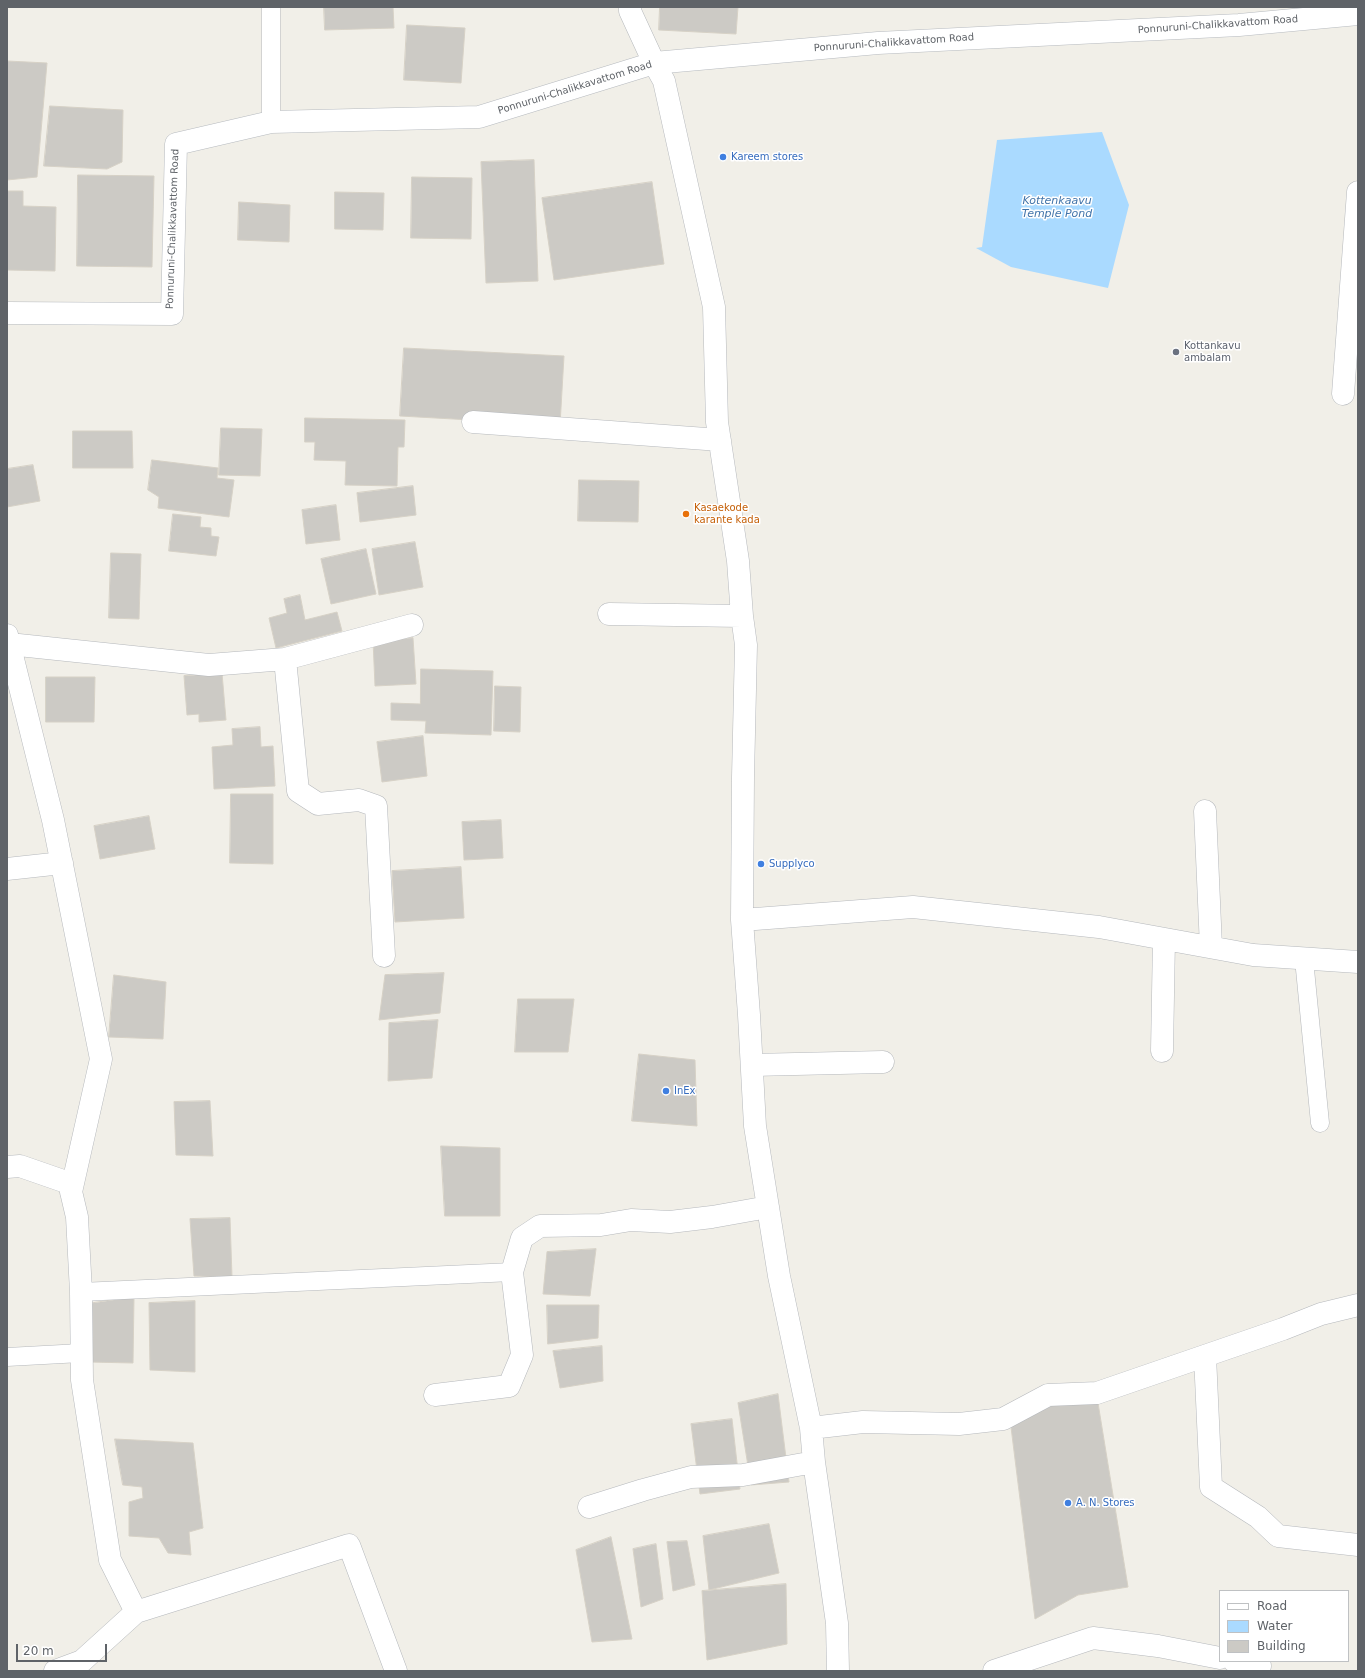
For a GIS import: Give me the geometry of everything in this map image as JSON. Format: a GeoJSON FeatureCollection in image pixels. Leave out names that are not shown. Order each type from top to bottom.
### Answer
{"type":"FeatureCollection","features":[{"type":"Feature","properties":{"kind":"street"},"geometry":{"type":"LineString","coordinates":[[630,7],[630,11],[664,81],[714,307],[717,422],[738,562],[742,616],[746,644],[742,920],[755,1126],[779,1276],[811,1428],[814,1462],[837,1623],[838,1671]]}},
{"type":"Feature","properties":{"kind":"street","name":"Ponnuruni-Chalikkavattom Road"},"geometry":{"type":"LineString","coordinates":[[7,312],[172,314],[176,144],[271,122],[479,118],[654,63],[878,43],[1239,25],[1358,14]]}},
{"type":"Feature","properties":{"kind":"street"},"geometry":{"type":"LineString","coordinates":[[1343,394],[1358,192]]}},
{"type":"Feature","properties":{"kind":"street"},"geometry":{"type":"LineString","coordinates":[[472,422],[720,440]]}},
{"type":"Feature","properties":{"kind":"street"},"geometry":{"type":"LineString","coordinates":[[609,614],[742,616]]}},
{"type":"Feature","properties":{"kind":"street"},"geometry":{"type":"LineString","coordinates":[[71,1192],[101,1059],[53,820],[8,639],[209,665],[285,659],[412,625]]}},
{"type":"Feature","properties":{"kind":"street"},"geometry":{"type":"LineString","coordinates":[[285,659],[298,791],[318,804],[359,800],[376,806],[384,956]]}},
{"type":"Feature","properties":{"kind":"street"},"geometry":{"type":"LineString","coordinates":[[1205,811],[1211,947]]}},
{"type":"Feature","properties":{"kind":"street"},"geometry":{"type":"LineString","coordinates":[[7,868],[62,862]]}},
{"type":"Feature","properties":{"kind":"street"},"geometry":{"type":"LineString","coordinates":[[742,920],[913,907],[1099,927],[1253,955],[1358,962]]}},
{"type":"Feature","properties":{"kind":"street"},"geometry":{"type":"LineString","coordinates":[[1162,1051],[1164,939]]}},
{"type":"Feature","properties":{"kind":"street"},"geometry":{"type":"LineString","coordinates":[[752,1065],[884,1062]]}},
{"type":"Feature","properties":{"kind":"street"},"geometry":{"type":"LineString","coordinates":[[7,1167],[20,1166],[69,1183],[78,1217],[82,1380],[110,1560],[136,1612]]}},
{"type":"Feature","properties":{"kind":"street"},"geometry":{"type":"LineString","coordinates":[[435,1396],[509,1386],[522,1355],[512,1272],[522,1238],[540,1226],[601,1225],[631,1220],[670,1222],[712,1217],[768,1207]]}},
{"type":"Feature","properties":{"kind":"street"},"geometry":{"type":"LineString","coordinates":[[811,1428],[863,1422],[959,1424],[1003,1419],[1048,1395],[1097,1393],[1283,1329],[1321,1314],[1358,1305]]}},
{"type":"Feature","properties":{"kind":"street"},"geometry":{"type":"LineString","coordinates":[[1205,1356],[1211,1487],[1258,1517],[1278,1536],[1358,1545]]}},
{"type":"Feature","properties":{"kind":"street"},"geometry":{"type":"LineString","coordinates":[[589,1507],[690,1477],[743,1475],[814,1462]]}},
{"type":"Feature","properties":{"kind":"street"},"geometry":{"type":"LineString","coordinates":[[55,1671],[82,1661],[136,1612],[349,1545],[396,1671]]}},
{"type":"Feature","properties":{"kind":"street"},"geometry":{"type":"LineString","coordinates":[[994,1671],[1093,1638],[1158,1646],[1219,1658]]}},
{"type":"Feature","properties":{"kind":"street"},"geometry":{"type":"LineString","coordinates":[[1239,1662],[1260,1666]]}},
{"type":"Feature","properties":{"kind":"lane"},"geometry":{"type":"LineString","coordinates":[[271,7],[271,122]]}},
{"type":"Feature","properties":{"kind":"lane"},"geometry":{"type":"LineString","coordinates":[[1304,959],[1320,1123]]}},
{"type":"Feature","properties":{"kind":"lane"},"geometry":{"type":"LineString","coordinates":[[81,1292],[512,1272]]}},
{"type":"Feature","properties":{"kind":"lane"},"geometry":{"type":"LineString","coordinates":[[7,1357],[81,1353]]}},
{"type":"Feature","properties":{"kind":"water","name":"Kottenkaavu Temple Pond"},"geometry":{"type":"Polygon","coordinates":[[[1102,132],[1129,205],[1108,288],[1011,267],[976,248],[982,247],[997,140],[1102,132]]]}},
{"type":"Feature","properties":{"kind":"building"},"geometry":{"type":"Polygon","coordinates":[[[324,7],[393,7],[394,28],[325,30],[324,7]]]}},
{"type":"Feature","properties":{"kind":"building"},"geometry":{"type":"Polygon","coordinates":[[[660,7],[738,7],[736,34],[659,30],[660,7]]]}},
{"type":"Feature","properties":{"kind":"building"},"geometry":{"type":"Polygon","coordinates":[[[407,25],[465,28],[461,83],[404,80],[407,25]]]}},
{"type":"Feature","properties":{"kind":"building"},"geometry":{"type":"Polygon","coordinates":[[[7,61],[47,63],[37,177],[7,180],[7,61]]]}},
{"type":"Feature","properties":{"kind":"building"},"geometry":{"type":"Polygon","coordinates":[[[50,106],[123,110],[122,162],[107,169],[44,166],[50,106]]]}},
{"type":"Feature","properties":{"kind":"building"},"geometry":{"type":"Polygon","coordinates":[[[534,160],[538,281],[486,283],[481,162],[534,160]]]}},
{"type":"Feature","properties":{"kind":"building"},"geometry":{"type":"Polygon","coordinates":[[[78,175],[154,176],[152,267],[77,266],[78,175]]]}},
{"type":"Feature","properties":{"kind":"building"},"geometry":{"type":"Polygon","coordinates":[[[412,177],[472,178],[471,239],[411,238],[412,177]]]}},
{"type":"Feature","properties":{"kind":"building"},"geometry":{"type":"Polygon","coordinates":[[[652,182],[664,264],[554,280],[542,198],[652,182]]]}},
{"type":"Feature","properties":{"kind":"building"},"geometry":{"type":"Polygon","coordinates":[[[7,191],[23,191],[23,206],[56,207],[55,271],[7,270],[7,191]]]}},
{"type":"Feature","properties":{"kind":"building"},"geometry":{"type":"Polygon","coordinates":[[[335,192],[384,193],[383,230],[335,229],[335,192]]]}},
{"type":"Feature","properties":{"kind":"building"},"geometry":{"type":"Polygon","coordinates":[[[239,202],[290,205],[289,242],[238,240],[239,202]]]}},
{"type":"Feature","properties":{"kind":"building"},"geometry":{"type":"Polygon","coordinates":[[[404,348],[564,356],[560,425],[400,416],[404,348]]]}},
{"type":"Feature","properties":{"kind":"building"},"geometry":{"type":"Polygon","coordinates":[[[305,418],[405,420],[404,447],[398,447],[397,486],[345,485],[346,461],[314,460],[315,442],[305,442],[305,418]]]}},
{"type":"Feature","properties":{"kind":"building"},"geometry":{"type":"Polygon","coordinates":[[[221,428],[262,429],[260,476],[219,475],[221,428]]]}},
{"type":"Feature","properties":{"kind":"building"},"geometry":{"type":"Polygon","coordinates":[[[73,431],[132,431],[133,468],[73,468],[73,431]]]}},
{"type":"Feature","properties":{"kind":"building"},"geometry":{"type":"Polygon","coordinates":[[[152,460],[218,468],[217,478],[234,480],[229,517],[158,508],[159,497],[148,490],[152,460]]]}},
{"type":"Feature","properties":{"kind":"building"},"geometry":{"type":"Polygon","coordinates":[[[33,465],[40,501],[7,507],[7,469],[33,465]]]}},
{"type":"Feature","properties":{"kind":"building"},"geometry":{"type":"Polygon","coordinates":[[[579,480],[639,481],[638,522],[578,521],[579,480]]]}},
{"type":"Feature","properties":{"kind":"building"},"geometry":{"type":"Polygon","coordinates":[[[413,486],[416,515],[360,522],[357,493],[413,486]]]}},
{"type":"Feature","properties":{"kind":"building"},"geometry":{"type":"Polygon","coordinates":[[[336,505],[340,540],[306,544],[302,510],[336,505]]]}},
{"type":"Feature","properties":{"kind":"building"},"geometry":{"type":"Polygon","coordinates":[[[173,514],[201,517],[200,527],[211,528],[211,536],[219,537],[216,556],[169,551],[173,514]]]}},
{"type":"Feature","properties":{"kind":"building"},"geometry":{"type":"Polygon","coordinates":[[[415,542],[423,587],[379,595],[372,549],[415,542]]]}},
{"type":"Feature","properties":{"kind":"building"},"geometry":{"type":"Polygon","coordinates":[[[366,549],[376,594],[331,604],[321,559],[366,549]]]}},
{"type":"Feature","properties":{"kind":"building"},"geometry":{"type":"Polygon","coordinates":[[[111,553],[141,554],[139,619],[109,618],[111,553]]]}},
{"type":"Feature","properties":{"kind":"building"},"geometry":{"type":"Polygon","coordinates":[[[300,595],[305,620],[337,612],[342,631],[276,648],[269,618],[287,613],[284,599],[300,595]]]}},
{"type":"Feature","properties":{"kind":"building"},"geometry":{"type":"Polygon","coordinates":[[[413,638],[416,684],[375,686],[373,640],[413,638]]]}},
{"type":"Feature","properties":{"kind":"building"},"geometry":{"type":"Polygon","coordinates":[[[421,669],[493,671],[491,735],[425,733],[426,721],[391,720],[391,703],[420,704],[421,669]]]}},
{"type":"Feature","properties":{"kind":"building"},"geometry":{"type":"Polygon","coordinates":[[[222,673],[226,720],[199,722],[199,714],[187,715],[184,676],[222,673]]]}},
{"type":"Feature","properties":{"kind":"building"},"geometry":{"type":"Polygon","coordinates":[[[46,677],[95,677],[94,722],[46,722],[46,677]]]}},
{"type":"Feature","properties":{"kind":"building"},"geometry":{"type":"Polygon","coordinates":[[[495,686],[521,687],[520,732],[494,731],[495,686]]]}},
{"type":"Feature","properties":{"kind":"building"},"geometry":{"type":"Polygon","coordinates":[[[260,727],[261,747],[273,746],[275,786],[214,789],[212,747],[233,745],[232,729],[260,727]]]}},
{"type":"Feature","properties":{"kind":"building"},"geometry":{"type":"Polygon","coordinates":[[[423,736],[427,776],[382,782],[377,742],[423,736]]]}},
{"type":"Feature","properties":{"kind":"building"},"geometry":{"type":"Polygon","coordinates":[[[231,794],[273,794],[273,864],[230,863],[231,794]]]}},
{"type":"Feature","properties":{"kind":"building"},"geometry":{"type":"Polygon","coordinates":[[[149,816],[155,849],[100,859],[94,826],[149,816]]]}},
{"type":"Feature","properties":{"kind":"building"},"geometry":{"type":"Polygon","coordinates":[[[501,820],[503,858],[464,860],[462,822],[501,820]]]}},
{"type":"Feature","properties":{"kind":"building"},"geometry":{"type":"Polygon","coordinates":[[[461,867],[464,918],[395,922],[392,871],[461,867]]]}},
{"type":"Feature","properties":{"kind":"building"},"geometry":{"type":"Polygon","coordinates":[[[444,973],[440,1013],[379,1020],[385,975],[444,973]]]}},
{"type":"Feature","properties":{"kind":"building"},"geometry":{"type":"Polygon","coordinates":[[[114,975],[166,982],[163,1039],[109,1037],[114,975]]]}},
{"type":"Feature","properties":{"kind":"building"},"geometry":{"type":"Polygon","coordinates":[[[518,999],[574,999],[568,1052],[515,1052],[518,999]]]}},
{"type":"Feature","properties":{"kind":"building"},"geometry":{"type":"Polygon","coordinates":[[[438,1020],[432,1078],[388,1081],[389,1023],[438,1020]]]}},
{"type":"Feature","properties":{"kind":"building","name":"InEx"},"geometry":{"type":"Polygon","coordinates":[[[639,1054],[695,1060],[697,1126],[632,1121],[639,1054]]]}},
{"type":"Feature","properties":{"kind":"building"},"geometry":{"type":"Polygon","coordinates":[[[210,1101],[213,1156],[176,1155],[174,1102],[210,1101]]]}},
{"type":"Feature","properties":{"kind":"building"},"geometry":{"type":"Polygon","coordinates":[[[441,1146],[500,1148],[500,1216],[445,1216],[441,1146]]]}},
{"type":"Feature","properties":{"kind":"building"},"geometry":{"type":"Polygon","coordinates":[[[230,1218],[232,1277],[194,1276],[190,1219],[230,1218]]]}},
{"type":"Feature","properties":{"kind":"building"},"geometry":{"type":"Polygon","coordinates":[[[596,1249],[590,1296],[543,1294],[547,1252],[596,1249]]]}},
{"type":"Feature","properties":{"kind":"building"},"geometry":{"type":"Polygon","coordinates":[[[134,1297],[133,1363],[89,1362],[87,1304],[134,1297]]]}},
{"type":"Feature","properties":{"kind":"building"},"geometry":{"type":"Polygon","coordinates":[[[195,1301],[195,1372],[150,1370],[149,1303],[195,1301]]]}},
{"type":"Feature","properties":{"kind":"building"},"geometry":{"type":"Polygon","coordinates":[[[547,1305],[599,1305],[598,1338],[548,1344],[547,1305]]]}},
{"type":"Feature","properties":{"kind":"building"},"geometry":{"type":"Polygon","coordinates":[[[602,1346],[603,1381],[560,1388],[553,1351],[602,1346]]]}},
{"type":"Feature","properties":{"kind":"building"},"geometry":{"type":"Polygon","coordinates":[[[778,1394],[789,1482],[751,1485],[738,1403],[778,1394]]]}},
{"type":"Feature","properties":{"kind":"building","name":"A. N. Stores"},"geometry":{"type":"Polygon","coordinates":[[[1050,1399],[1098,1403],[1128,1587],[1078,1595],[1035,1619],[1010,1419],[1050,1399]]]}},
{"type":"Feature","properties":{"kind":"building"},"geometry":{"type":"Polygon","coordinates":[[[732,1419],[740,1489],[700,1494],[691,1424],[732,1419]]]}},
{"type":"Feature","properties":{"kind":"building"},"geometry":{"type":"Polygon","coordinates":[[[115,1439],[193,1443],[203,1528],[189,1532],[191,1555],[168,1553],[159,1538],[129,1536],[129,1502],[143,1498],[142,1487],[123,1485],[115,1439]]]}},
{"type":"Feature","properties":{"kind":"building"},"geometry":{"type":"Polygon","coordinates":[[[769,1524],[779,1573],[709,1590],[703,1536],[769,1524]]]}},
{"type":"Feature","properties":{"kind":"building"},"geometry":{"type":"Polygon","coordinates":[[[611,1537],[632,1639],[592,1642],[576,1550],[611,1537]]]}},
{"type":"Feature","properties":{"kind":"building"},"geometry":{"type":"Polygon","coordinates":[[[687,1541],[695,1585],[673,1591],[667,1542],[687,1541]]]}},
{"type":"Feature","properties":{"kind":"building"},"geometry":{"type":"Polygon","coordinates":[[[656,1544],[663,1599],[641,1607],[633,1549],[656,1544]]]}},
{"type":"Feature","properties":{"kind":"building"},"geometry":{"type":"Polygon","coordinates":[[[786,1584],[787,1644],[707,1660],[702,1591],[786,1584]]]}},
{"type":"Feature","properties":{"kind":"place","name":"Kareem stores"},"geometry":{"type":"Point","coordinates":[723,157]}},
{"type":"Feature","properties":{"kind":"place","name":"Kottankavu ambalam"},"geometry":{"type":"Point","coordinates":[1176,352]}},
{"type":"Feature","properties":{"kind":"place","name":"Kasaekode karante kada"},"geometry":{"type":"Point","coordinates":[686,514]}},
{"type":"Feature","properties":{"kind":"place","name":"Supplyco"},"geometry":{"type":"Point","coordinates":[761,864]}},
{"type":"Feature","properties":{"kind":"place","name":"InEx"},"geometry":{"type":"Point","coordinates":[666,1091]}},
{"type":"Feature","properties":{"kind":"place","name":"A. N. Stores"},"geometry":{"type":"Point","coordinates":[1068,1503]}}]}
